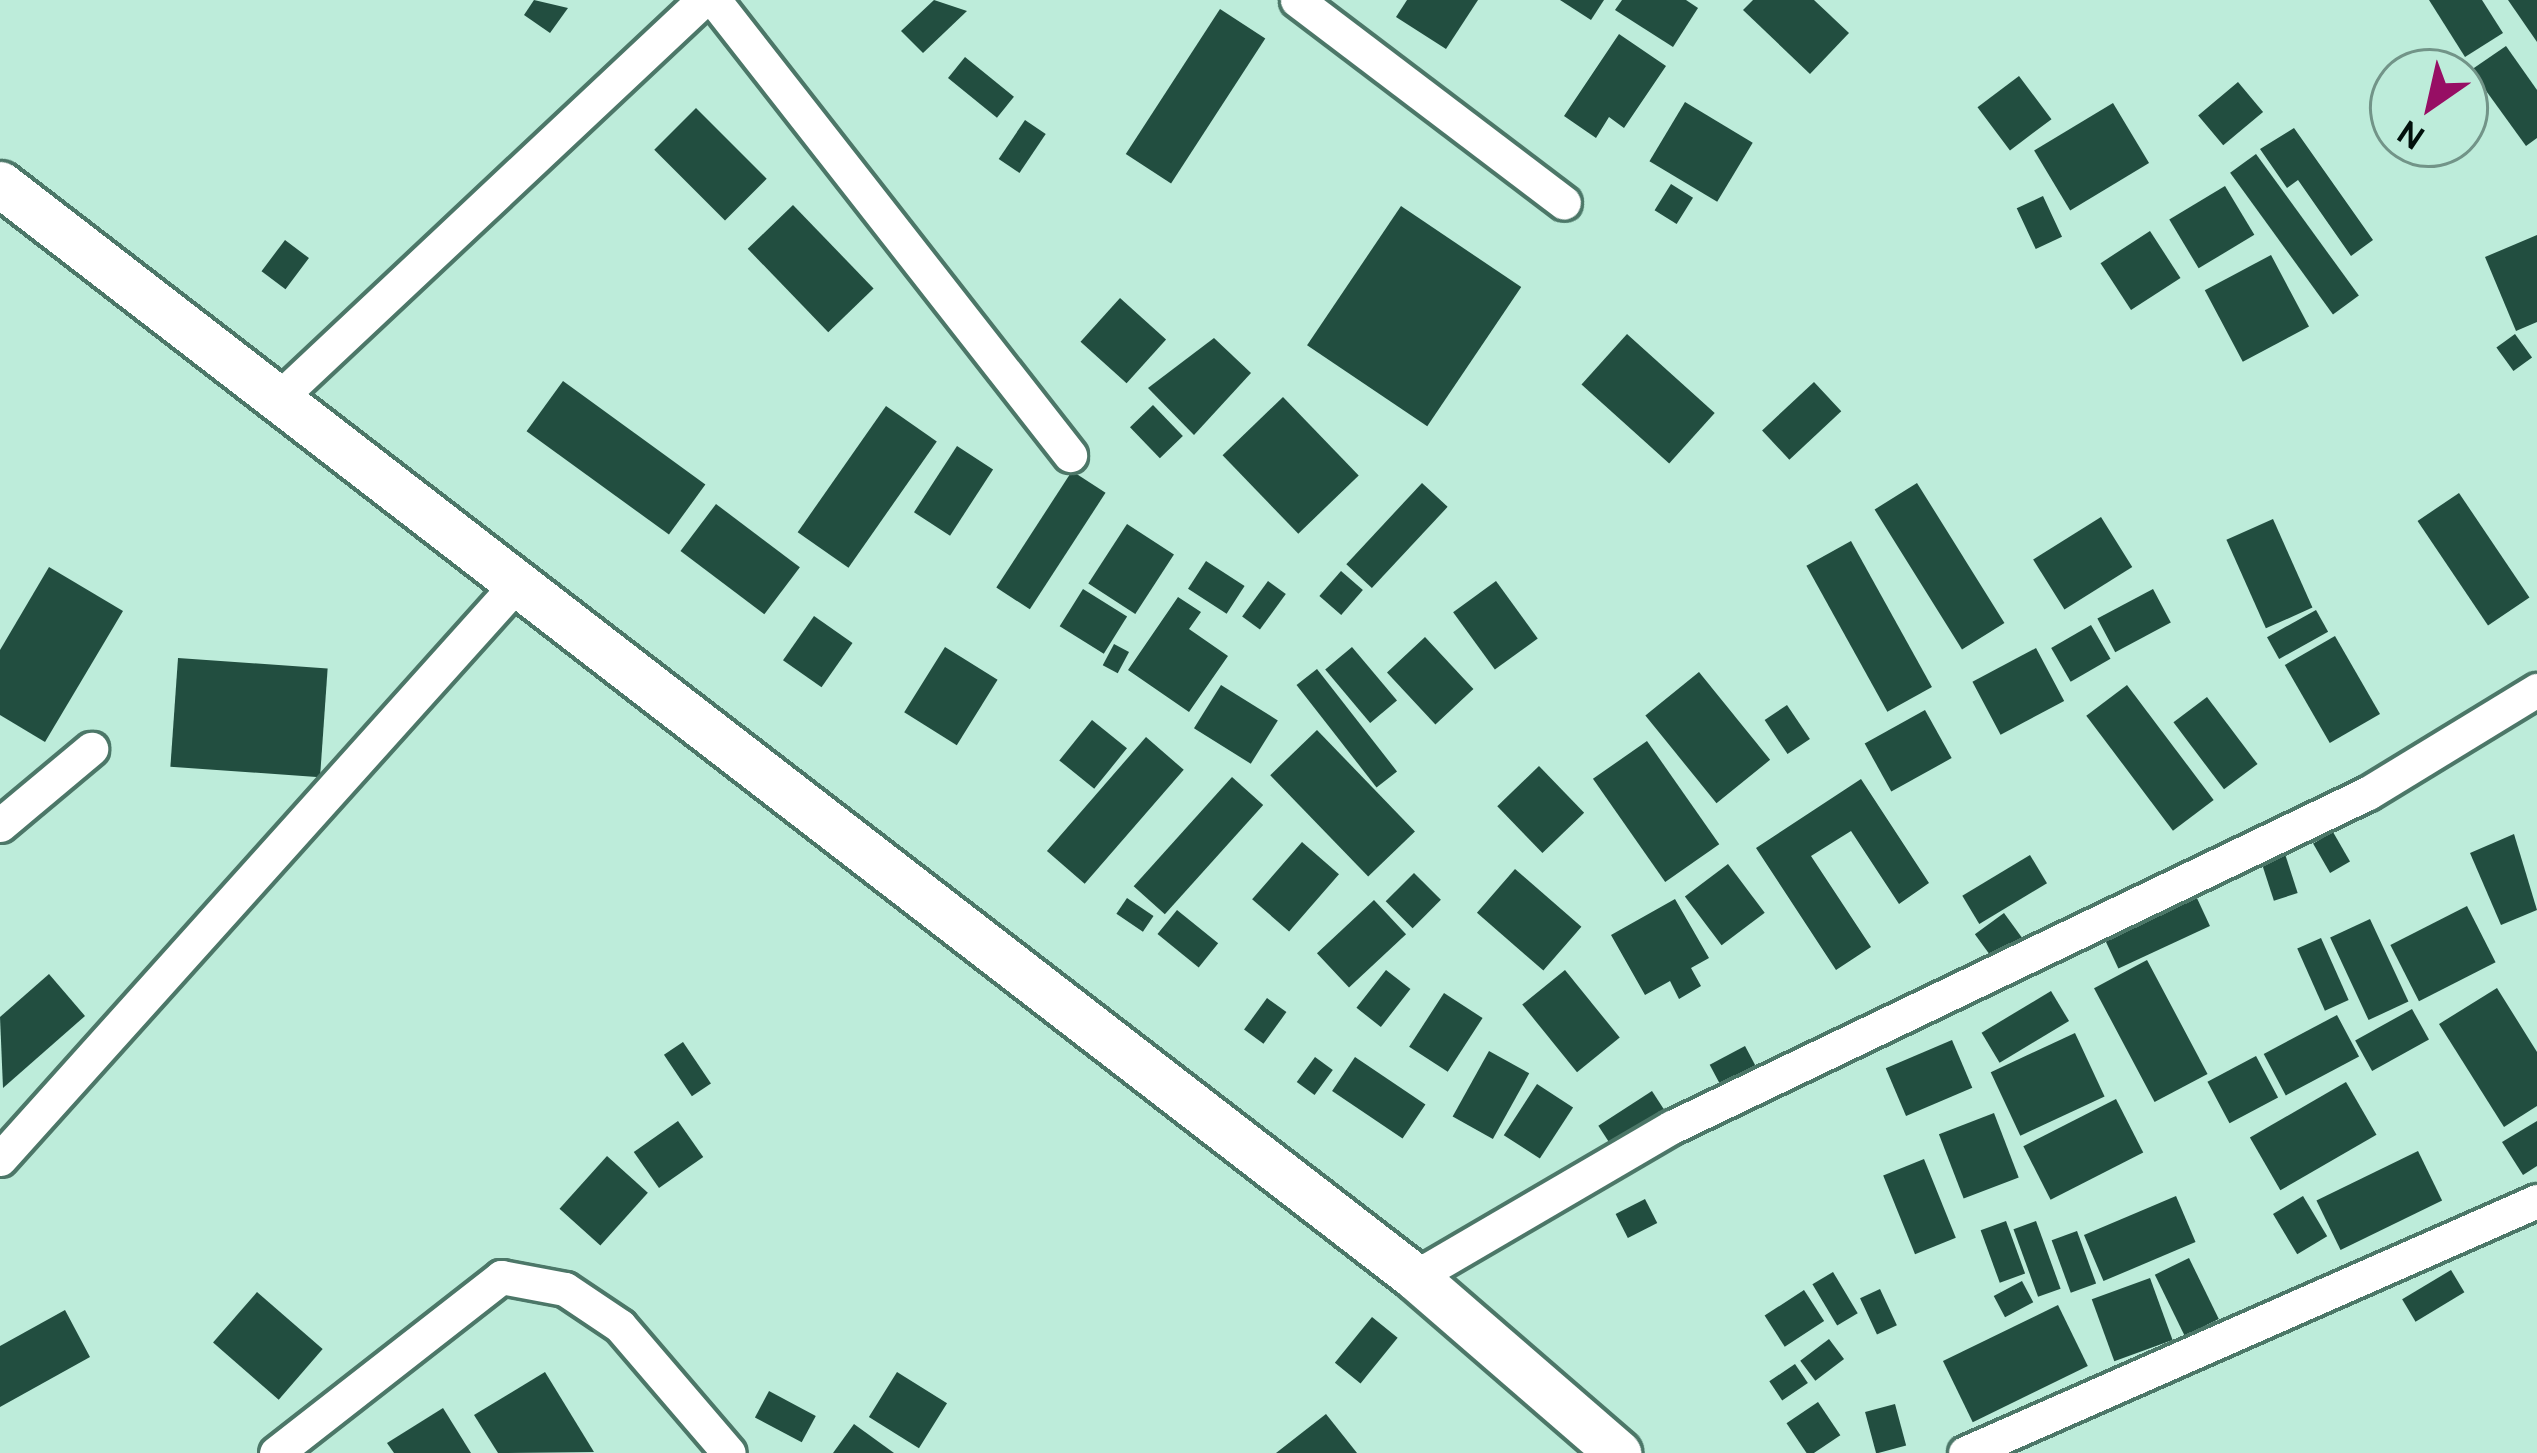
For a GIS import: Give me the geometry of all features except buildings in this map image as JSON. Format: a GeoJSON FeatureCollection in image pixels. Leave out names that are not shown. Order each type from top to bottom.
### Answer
{"type":"FeatureCollection","features":[{"type":"Feature","properties":{"kind":"main road"},"geometry":{"type":"LineString","coordinates":[[0,184],[514,587],[1415,1276],[1618,1453]]}},
{"type":"Feature","properties":{"kind":"street"},"geometry":{"type":"LineString","coordinates":[[278,399],[703,0]]}},
{"type":"Feature","properties":{"kind":"street"},"geometry":{"type":"LineString","coordinates":[[715,0],[1070,455]]}},
{"type":"Feature","properties":{"kind":"street"},"geometry":{"type":"LineString","coordinates":[[1297,0],[1564,203]]}},
{"type":"Feature","properties":{"kind":"street"},"geometry":{"type":"LineString","coordinates":[[0,1160],[514,587]]}},
{"type":"Feature","properties":{"kind":"street"},"geometry":{"type":"LineString","coordinates":[[1415,1276],[1672,1127],[2368,793],[2537,690]]}},
{"type":"Feature","properties":{"kind":"street"},"geometry":{"type":"LineString","coordinates":[[0,825],[92,749]]}},
{"type":"Feature","properties":{"kind":"street"},"geometry":{"type":"LineString","coordinates":[[1965,1453],[2537,1201]]}},
{"type":"Feature","properties":{"kind":"street"},"geometry":{"type":"LineString","coordinates":[[277,1453],[501,1277],[565,1289],[620,1326],[729,1453]]}}]}
